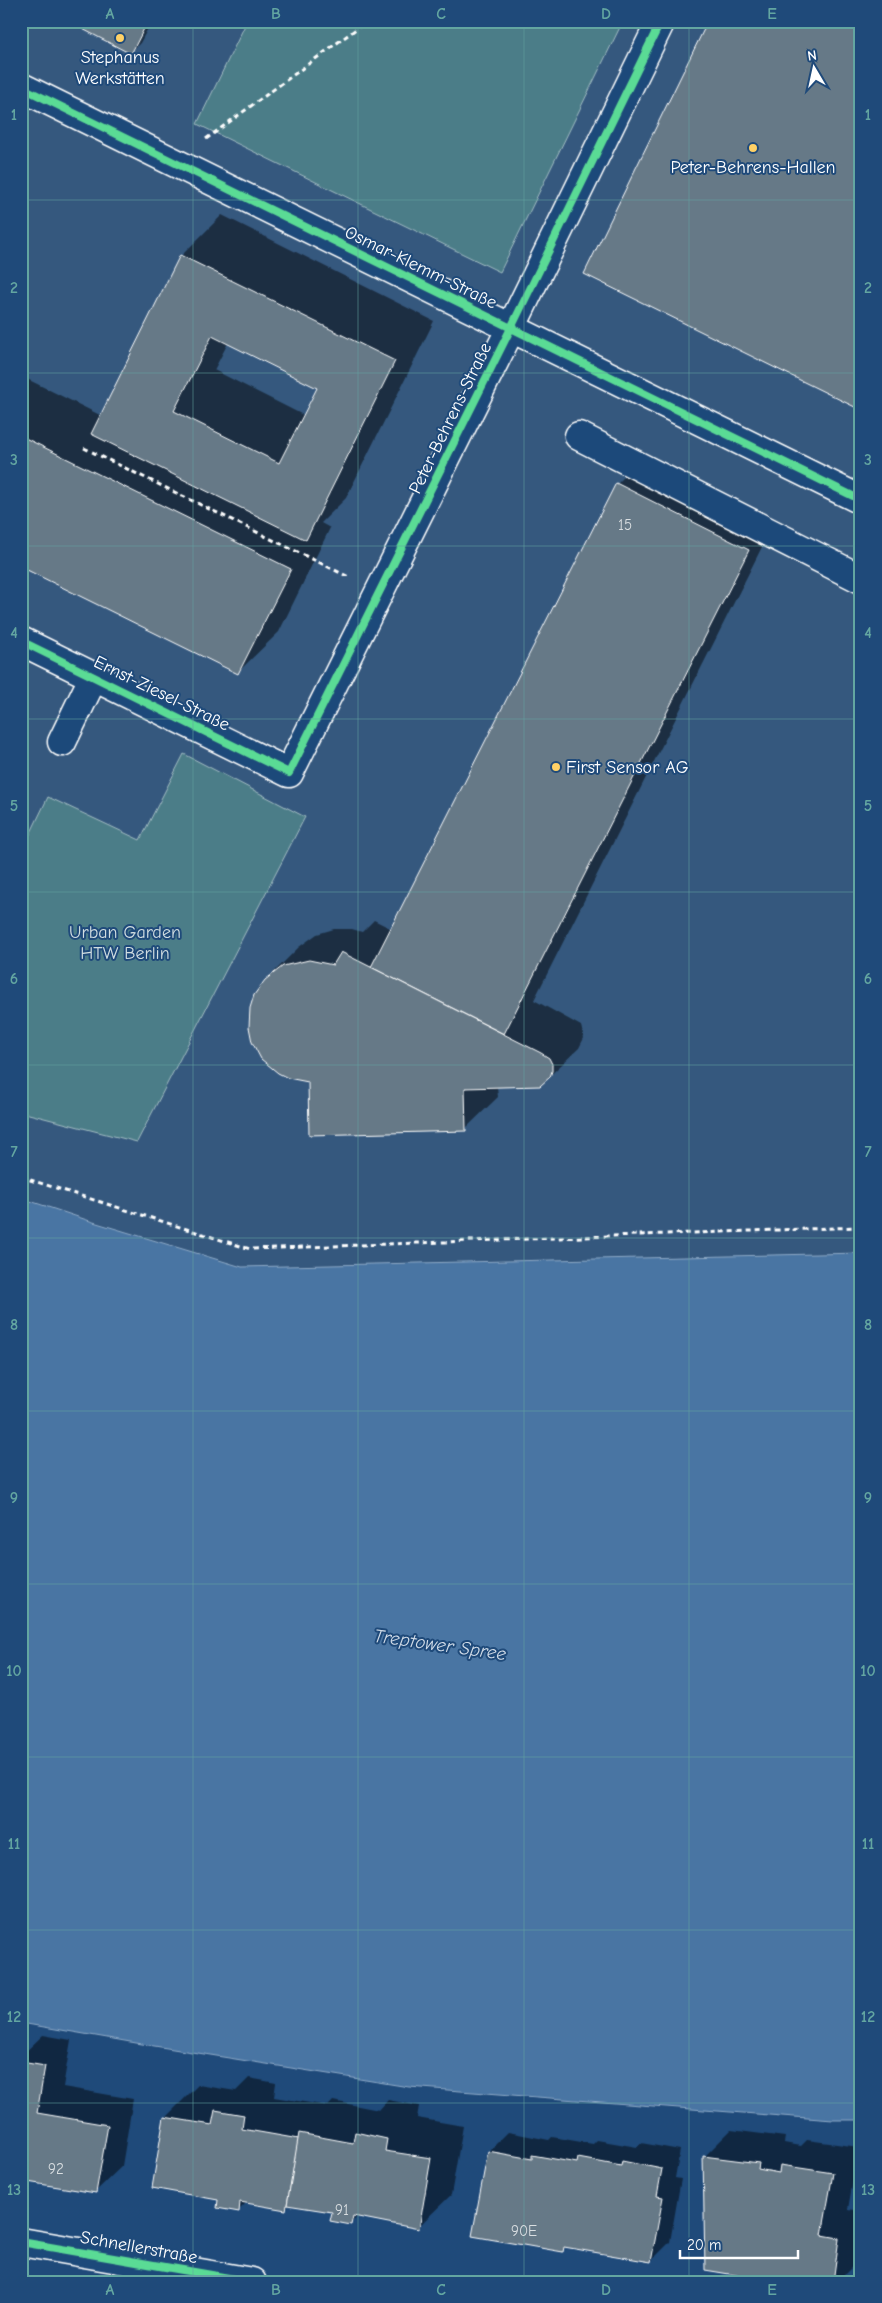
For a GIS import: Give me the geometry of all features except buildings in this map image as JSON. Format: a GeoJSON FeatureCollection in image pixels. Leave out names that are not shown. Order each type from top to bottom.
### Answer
{"type":"FeatureCollection","features":[{"type":"Feature","properties":{"kind":"street","name":"Peter-Behrens-Straße"},"geometry":{"type":"LineString","coordinates":[[290,773],[661,21]]}},
{"type":"Feature","properties":{"kind":"street","name":"Osmar-Klemm-Straße"},"geometry":{"type":"LineString","coordinates":[[21,87],[861,500]]}},
{"type":"Feature","properties":{"kind":"street"},"geometry":{"type":"LineString","coordinates":[[579,436],[861,578]]}},
{"type":"Feature","properties":{"kind":"street","name":"Ernst-Ziesel-Straße"},"geometry":{"type":"LineString","coordinates":[[21,641],[290,773]]}},
{"type":"Feature","properties":{"kind":"street"},"geometry":{"type":"LineString","coordinates":[[62,742],[94,676]]}},
{"type":"Feature","properties":{"kind":"street","name":"Schnellerstraße"},"geometry":{"type":"LineString","coordinates":[[21,2242],[252,2282]]}},
{"type":"Feature","properties":{"kind":"path"},"geometry":{"type":"LineString","coordinates":[[186,168],[205,140],[368,21]]}},
{"type":"Feature","properties":{"kind":"path"},"geometry":{"type":"LineString","coordinates":[[84,448],[380,592]]}},
{"type":"Feature","properties":{"kind":"path"},"geometry":{"type":"LineString","coordinates":[[21,1177],[250,1249],[861,1227]]}},
{"type":"Feature","properties":{"kind":"shaded area"},"geometry":{"type":"Polygon","coordinates":[[[21,21],[247,21],[198,124],[500,272],[623,21],[861,21],[861,1253],[242,1267],[21,1198],[21,21]]]}},
{"type":"Feature","properties":{"kind":"green space"},"geometry":{"type":"Polygon","coordinates":[[[247,21],[623,21],[500,272],[197,124],[247,21]]]}},
{"type":"Feature","properties":{"kind":"green space","name":"Urban Garden HTW Berlin"},"geometry":{"type":"Polygon","coordinates":[[[184,754],[305,817],[137,1142],[21,1112],[21,853],[48,797],[140,840],[184,754]]]}},
{"type":"Feature","properties":{"kind":"water","name":"Treptower Spree"},"geometry":{"type":"Polygon","coordinates":[[[21,1198],[242,1267],[861,1253],[861,2120],[833,2120],[409,2087],[21,2023],[21,1198]]]}},
{"type":"Feature","properties":{"kind":"cycle path"},"geometry":{"type":"LineString","coordinates":[[21,641],[289,773],[511,328],[661,21]]}},
{"type":"Feature","properties":{"kind":"cycle path"},"geometry":{"type":"LineString","coordinates":[[21,87],[861,500]]}},
{"type":"Feature","properties":{"kind":"cycle path"},"geometry":{"type":"LineString","coordinates":[[21,2242],[252,2282]]}},
{"type":"Feature","properties":{"kind":"place","name":"Stephanus Werkstätten"},"geometry":{"type":"Point","coordinates":[120,38]}},
{"type":"Feature","properties":{"kind":"place","name":"Peter-Behrens-Hallen"},"geometry":{"type":"Point","coordinates":[753,148]}},
{"type":"Feature","properties":{"kind":"place","name":"First Sensor AG"},"geometry":{"type":"Point","coordinates":[556,767]}}]}
